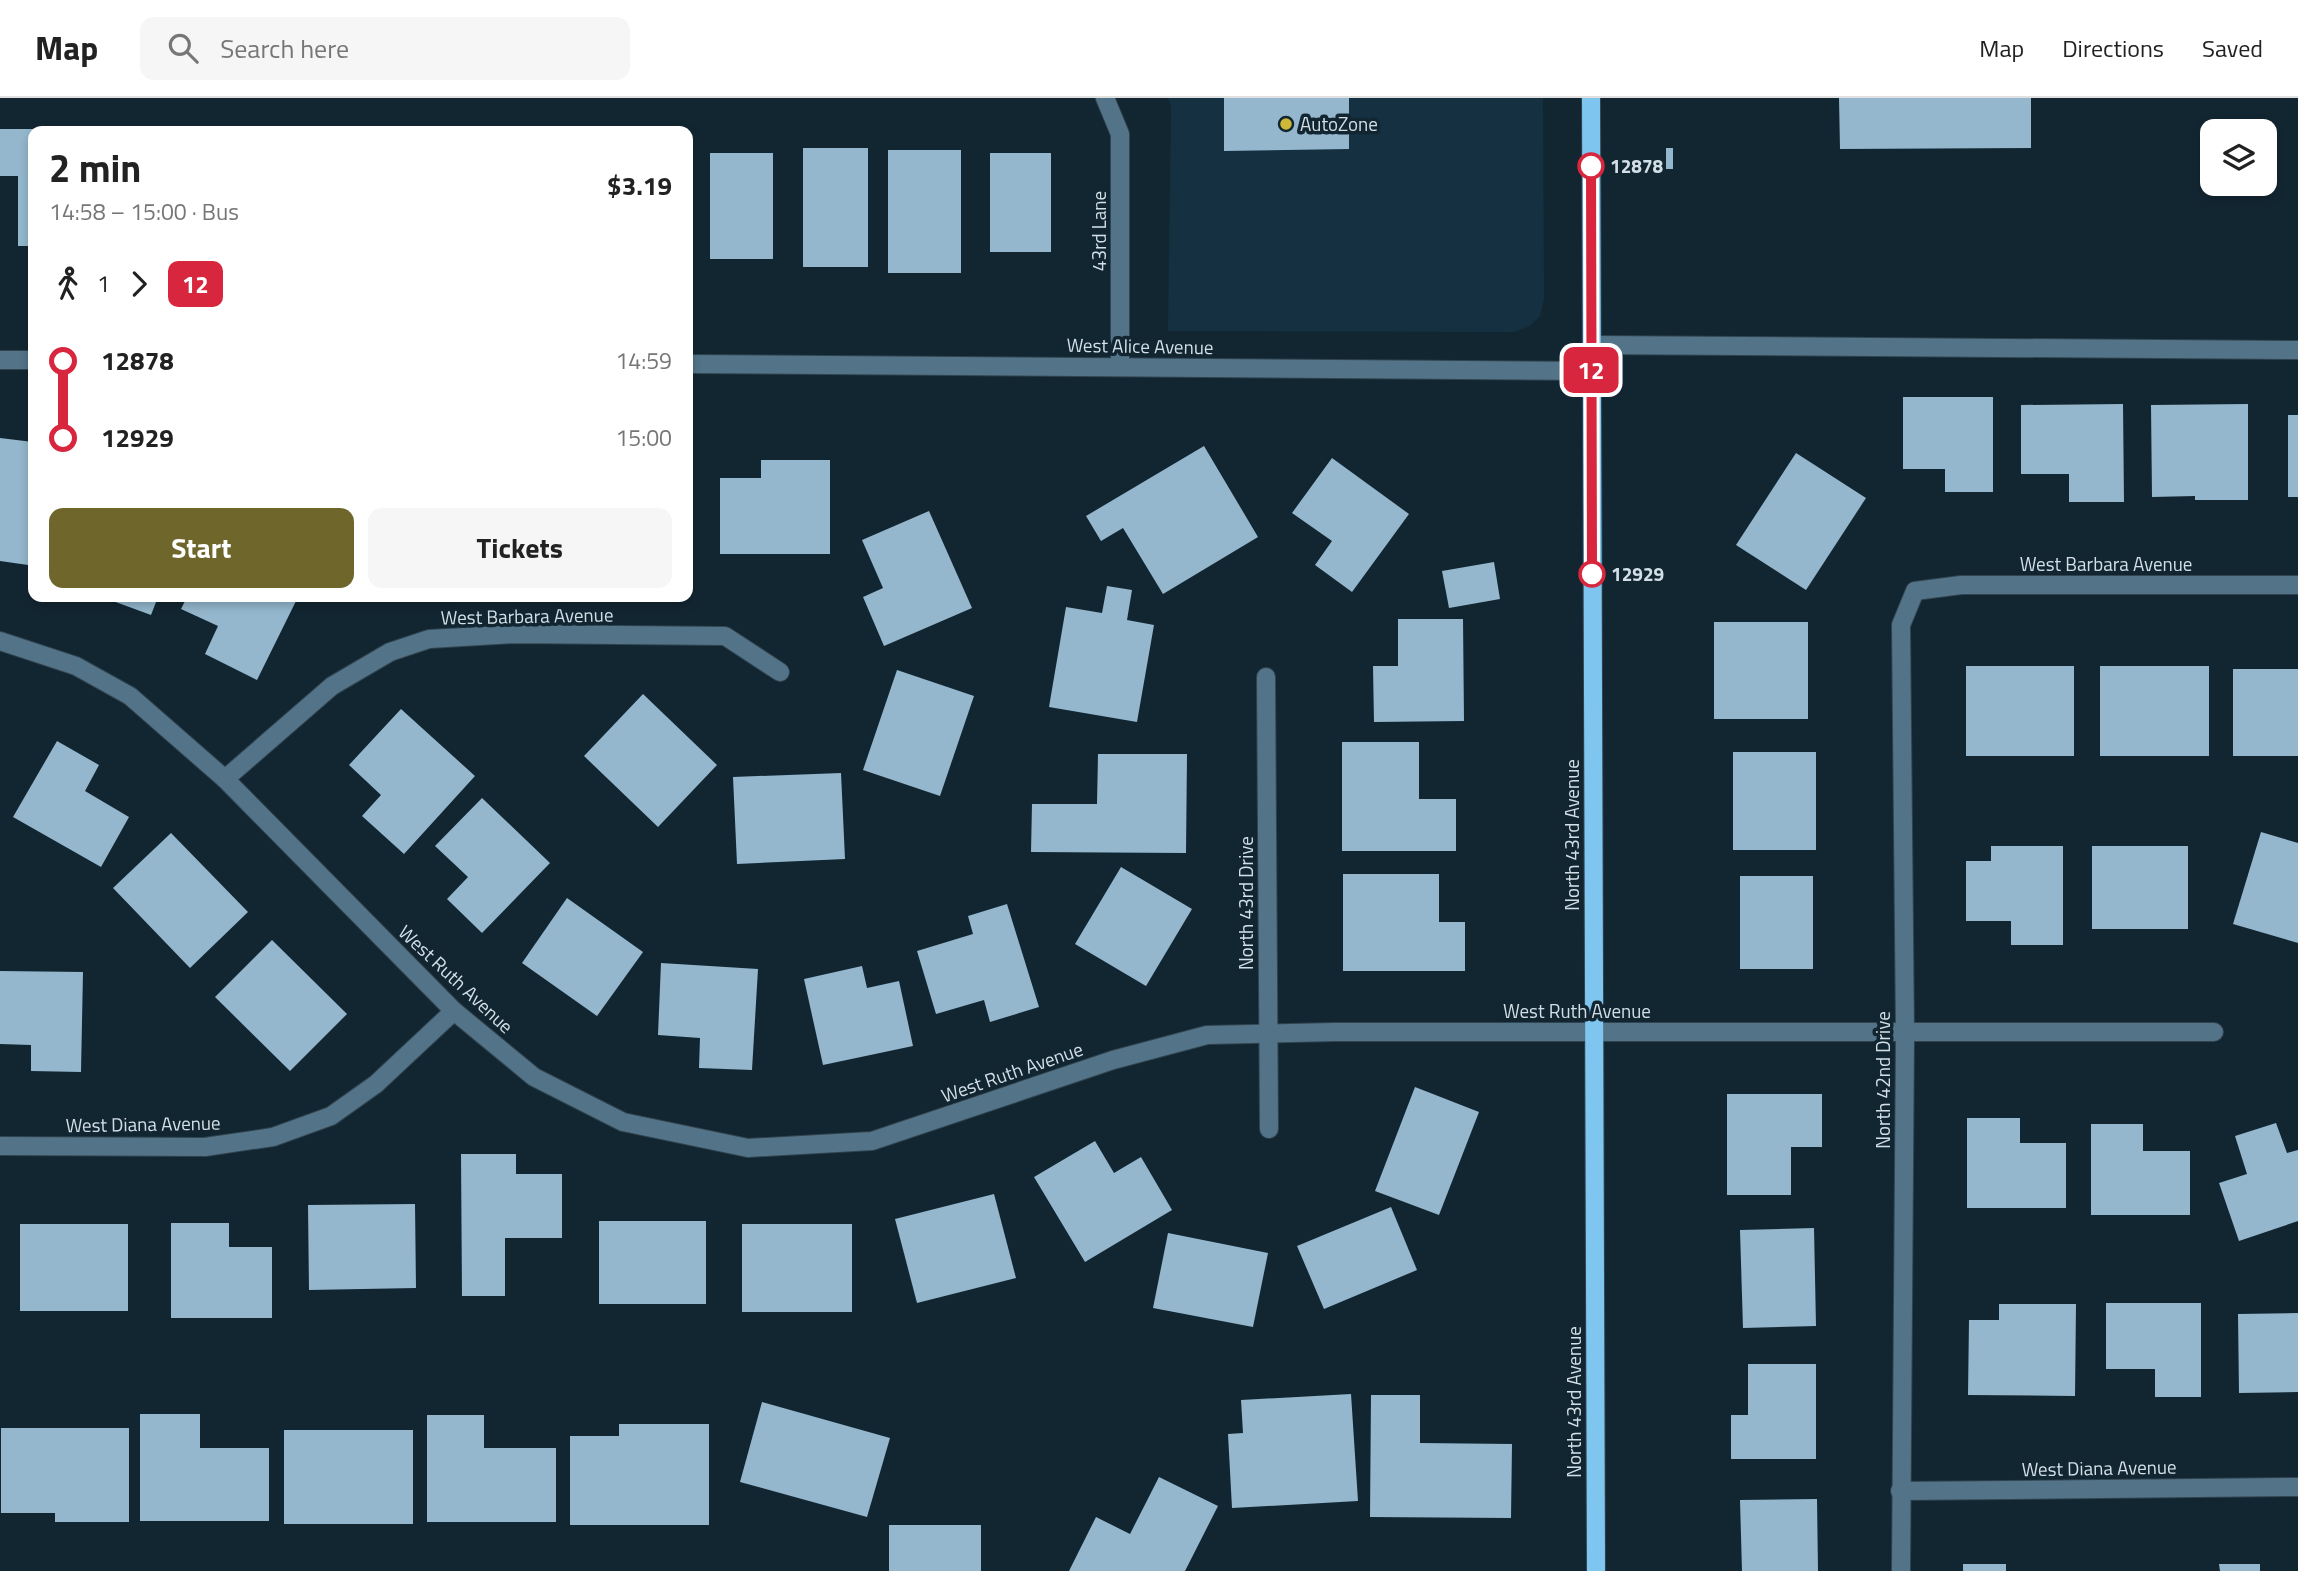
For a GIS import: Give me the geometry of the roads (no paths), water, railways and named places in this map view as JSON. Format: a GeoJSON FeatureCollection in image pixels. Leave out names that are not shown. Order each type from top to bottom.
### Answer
{"type":"FeatureCollection","features":[{"type":"Feature","properties":{"kind":"main road","name":"North 43rd Avenue"},"geometry":{"type":"LineString","coordinates":[[1591,98],[1596,1571]]}},
{"type":"Feature","properties":{"kind":"street","name":"43rd Lane"},"geometry":{"type":"LineString","coordinates":[[1105,98],[1120,134],[1120,367]]}},
{"type":"Feature","properties":{"kind":"street"},"geometry":{"type":"LineString","coordinates":[[1592,345],[2298,351]]}},
{"type":"Feature","properties":{"kind":"street"},"geometry":{"type":"LineString","coordinates":[[0,360],[28,360]]}},
{"type":"Feature","properties":{"kind":"street","name":"West Alice Avenue"},"geometry":{"type":"LineString","coordinates":[[693,364],[1591,371]]}},
{"type":"Feature","properties":{"kind":"street","name":"West Barbara Avenue"},"geometry":{"type":"LineString","coordinates":[[1915,591],[1961,585],[2298,584]]}},
{"type":"Feature","properties":{"kind":"street","name":"North 42nd Drive"},"geometry":{"type":"LineString","coordinates":[[1901,1571],[1905,1033],[1901,625],[1915,591]]}},
{"type":"Feature","properties":{"kind":"street","name":"West Barbara Avenue"},"geometry":{"type":"LineString","coordinates":[[225,779],[332,686],[390,652],[429,639],[514,634],[725,636],[780,672]]}},
{"type":"Feature","properties":{"kind":"street","name":"West Ruth Avenue"},"geometry":{"type":"LineString","coordinates":[[0,641],[76,666],[130,696],[225,779],[453,1011],[534,1077],[623,1122],[748,1148],[873,1140],[1113,1060],[1207,1035],[2214,1032]]}},
{"type":"Feature","properties":{"kind":"street","name":"North 43rd Drive"},"geometry":{"type":"LineString","coordinates":[[1266,677],[1269,1129]]}},
{"type":"Feature","properties":{"kind":"street","name":"West Diana Avenue"},"geometry":{"type":"LineString","coordinates":[[0,1146],[205,1147],[273,1137],[331,1116],[376,1084],[453,1011]]}},
{"type":"Feature","properties":{"kind":"street","name":"West Diana Avenue"},"geometry":{"type":"LineString","coordinates":[[1900,1491],[2298,1487]]}},
{"type":"Feature","properties":{"kind":"place","name":"AutoZone"},"geometry":{"type":"Point","coordinates":[1286,124]}},
{"type":"Feature","properties":{"kind":"place","name":"12878"},"geometry":{"type":"Point","coordinates":[1591,166]}},
{"type":"Feature","properties":{"kind":"place","name":"12929"},"geometry":{"type":"Point","coordinates":[1592,574]}}]}
